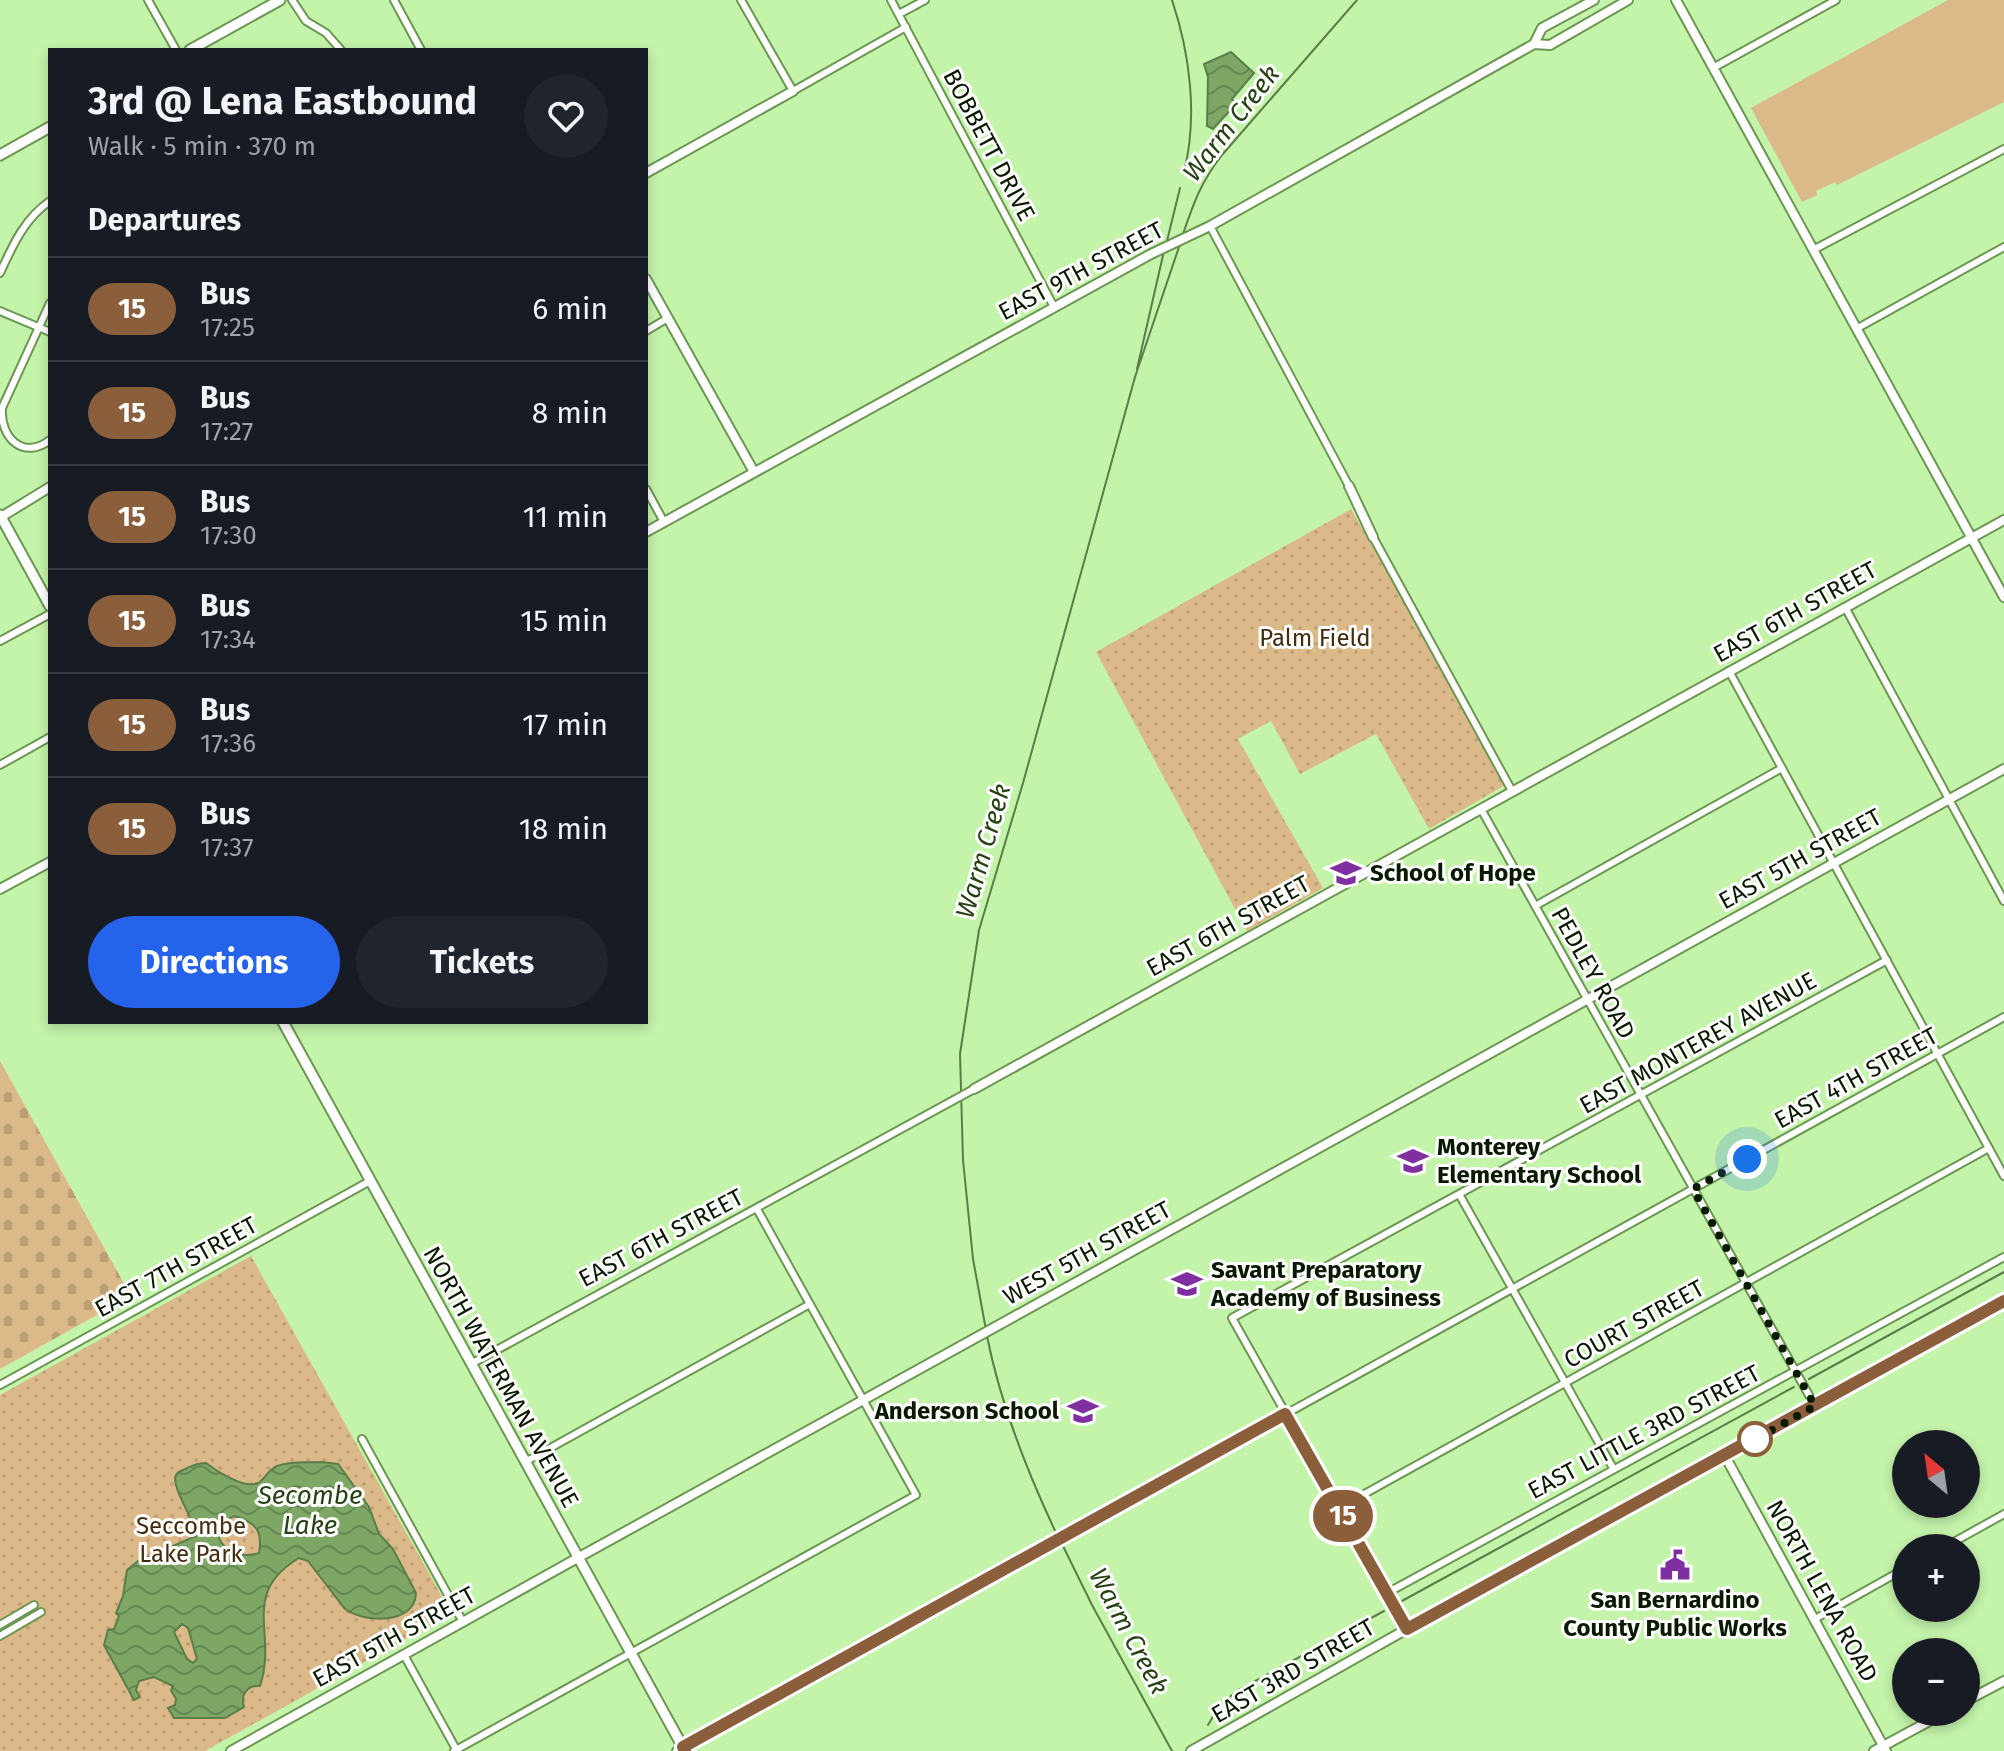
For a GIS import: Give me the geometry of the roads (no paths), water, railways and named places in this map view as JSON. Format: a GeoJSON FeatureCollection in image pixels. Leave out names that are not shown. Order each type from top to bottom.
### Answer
{"type":"FeatureCollection","features":[{"type":"Feature","properties":{"kind":"main road"},"geometry":{"type":"LineString","coordinates":[[194,48],[280,0]]}},
{"type":"Feature","properties":{"kind":"main road"},"geometry":{"type":"LineString","coordinates":[[0,155],[48,128]]}},
{"type":"Feature","properties":{"kind":"main road"},"geometry":{"type":"LineString","coordinates":[[0,516],[48,602]]}},
{"type":"Feature","properties":{"kind":"main road","name":"NORTH WATERMAN AVENUE"},"geometry":{"type":"LineString","coordinates":[[284,1024],[682,1750]]}},
{"type":"Feature","properties":{"kind":"street"},"geometry":{"type":"LineString","coordinates":[[148,0],[175,48]]}},
{"type":"Feature","properties":{"kind":"street"},"geometry":{"type":"LineString","coordinates":[[292,0],[306,21],[326,33],[339,48]]}},
{"type":"Feature","properties":{"kind":"street"},"geometry":{"type":"LineString","coordinates":[[394,0],[420,48]]}},
{"type":"Feature","properties":{"kind":"street"},"geometry":{"type":"LineString","coordinates":[[741,0],[793,91]]}},
{"type":"Feature","properties":{"kind":"street","name":"BOBBETT DRIVE"},"geometry":{"type":"LineString","coordinates":[[891,0],[1054,307]]}},
{"type":"Feature","properties":{"kind":"street"},"geometry":{"type":"LineString","coordinates":[[899,14],[925,0]]}},
{"type":"Feature","properties":{"kind":"street","name":"EAST 9TH STREET"},"geometry":{"type":"LineString","coordinates":[[1534,44],[1542,28],[1594,0]]}},
{"type":"Feature","properties":{"kind":"street","name":"EAST 9TH STREET"},"geometry":{"type":"LineString","coordinates":[[648,531],[1151,254],[1210,226],[1534,44],[1550,45],[1628,0]]}},
{"type":"Feature","properties":{"kind":"street"},"geometry":{"type":"LineString","coordinates":[[1676,0],[2004,597]]}},
{"type":"Feature","properties":{"kind":"street"},"geometry":{"type":"LineString","coordinates":[[1713,68],[1836,0]]}},
{"type":"Feature","properties":{"kind":"street"},"geometry":{"type":"LineString","coordinates":[[648,172],[906,27]]}},
{"type":"Feature","properties":{"kind":"street"},"geometry":{"type":"LineString","coordinates":[[1813,250],[2004,149]]}},
{"type":"Feature","properties":{"kind":"street"},"geometry":{"type":"LineString","coordinates":[[0,273],[18,234],[37,210],[48,202]]}},
{"type":"Feature","properties":{"kind":"street"},"geometry":{"type":"LineString","coordinates":[[1210,226],[1349,486],[1373,537],[1512,791]]}},
{"type":"Feature","properties":{"kind":"street"},"geometry":{"type":"LineString","coordinates":[[1856,329],[2004,247]]}},
{"type":"Feature","properties":{"kind":"street"},"geometry":{"type":"LineString","coordinates":[[648,283],[754,472]]}},
{"type":"Feature","properties":{"kind":"street"},"geometry":{"type":"LineString","coordinates":[[48,307],[2,408],[0,420],[6,437],[15,445],[34,448],[48,441]]}},
{"type":"Feature","properties":{"kind":"street"},"geometry":{"type":"LineString","coordinates":[[0,311],[48,331]]}},
{"type":"Feature","properties":{"kind":"street"},"geometry":{"type":"LineString","coordinates":[[648,330],[668,318]]}},
{"type":"Feature","properties":{"kind":"street"},"geometry":{"type":"LineString","coordinates":[[0,516],[48,488]]}},
{"type":"Feature","properties":{"kind":"street"},"geometry":{"type":"LineString","coordinates":[[648,493],[664,522]]}},
{"type":"Feature","properties":{"kind":"street","name":"EAST 6TH STREET"},"geometry":{"type":"LineString","coordinates":[[471,1364],[952,1102],[2004,520]]}},
{"type":"Feature","properties":{"kind":"street"},"geometry":{"type":"LineString","coordinates":[[1845,607],[2004,901]]}},
{"type":"Feature","properties":{"kind":"street"},"geometry":{"type":"LineString","coordinates":[[0,641],[48,615]]}},
{"type":"Feature","properties":{"kind":"street"},"geometry":{"type":"LineString","coordinates":[[1729,671],[2004,1176]]}},
{"type":"Feature","properties":{"kind":"street"},"geometry":{"type":"LineString","coordinates":[[0,765],[48,738]]}},
{"type":"Feature","properties":{"kind":"street"},"geometry":{"type":"LineString","coordinates":[[1535,906],[1782,768]]}},
{"type":"Feature","properties":{"kind":"street","name":"EAST 5TH STREET"},"geometry":{"type":"LineString","coordinates":[[1616,984],[2004,769]]}},
{"type":"Feature","properties":{"kind":"street","name":"PEDLEY ROAD"},"geometry":{"type":"LineString","coordinates":[[1481,809],[1815,1406]]}},
{"type":"Feature","properties":{"kind":"street"},"geometry":{"type":"LineString","coordinates":[[0,889],[48,863]]}},
{"type":"Feature","properties":{"kind":"street","name":"EAST MONTEREY AVENUE"},"geometry":{"type":"LineString","coordinates":[[1285,1414],[1232,1318],[1887,960]]}},
{"type":"Feature","properties":{"kind":"street","name":"WEST 5TH STREET"},"geometry":{"type":"LineString","coordinates":[[577,1556],[1616,984]]}},
{"type":"Feature","properties":{"kind":"street","name":"EAST 4TH STREET"},"geometry":{"type":"LineString","coordinates":[[682,1750],[2004,1017]]}},
{"type":"Feature","properties":{"kind":"street","name":"COURT STREET"},"geometry":{"type":"LineString","coordinates":[[1339,1508],[1989,1148]]}},
{"type":"Feature","properties":{"kind":"street","name":"EAST 7TH STREET"},"geometry":{"type":"LineString","coordinates":[[0,1385],[370,1181]]}},
{"type":"Feature","properties":{"kind":"street"},"geometry":{"type":"LineString","coordinates":[[1459,1194],[1613,1468]]}},
{"type":"Feature","properties":{"kind":"street"},"geometry":{"type":"LineString","coordinates":[[404,1655],[456,1751],[916,1495],[757,1209]]}},
{"type":"Feature","properties":{"kind":"street","name":"EAST LITTLE 3RD STREET"},"geometry":{"type":"LineString","coordinates":[[1387,1593],[2004,1257]]}},
{"type":"Feature","properties":{"kind":"street","name":"EAST 3RD STREET"},"geometry":{"type":"LineString","coordinates":[[1191,1751],[2004,1301]]}},
{"type":"Feature","properties":{"kind":"street"},"geometry":{"type":"LineString","coordinates":[[525,1462],[810,1304]]}},
{"type":"Feature","properties":{"kind":"street"},"geometry":{"type":"LineString","coordinates":[[1285,1414],[1407,1629]]}},
{"type":"Feature","properties":{"kind":"street"},"geometry":{"type":"LineString","coordinates":[[362,1439],[463,1622]]}},
{"type":"Feature","properties":{"kind":"street","name":"NORTH LENA ROAD"},"geometry":{"type":"LineString","coordinates":[[1725,1456],[1885,1748]]}},
{"type":"Feature","properties":{"kind":"street"},"geometry":{"type":"LineString","coordinates":[[1968,1534],[2004,1514]]}},
{"type":"Feature","properties":{"kind":"street","name":"EAST 5TH STREET"},"geometry":{"type":"LineString","coordinates":[[231,1751],[577,1556]]}},
{"type":"Feature","properties":{"kind":"street"},"geometry":{"type":"LineString","coordinates":[[1815,1619],[1892,1576]]}},
{"type":"Feature","properties":{"kind":"street"},"geometry":{"type":"LineString","coordinates":[[0,1625],[34,1605]]}},
{"type":"Feature","properties":{"kind":"street"},"geometry":{"type":"LineString","coordinates":[[0,1636],[41,1612]]}},
{"type":"Feature","properties":{"kind":"street"},"geometry":{"type":"LineString","coordinates":[[1980,1694],[2004,1681]]}},
{"type":"Feature","properties":{"kind":"street"},"geometry":{"type":"LineString","coordinates":[[1874,1751],[1922,1726]]}},
{"type":"Feature","properties":{"kind":"street"},"geometry":{"type":"LineString","coordinates":[[248,1742],[253,1751]]}},
{"type":"Feature","properties":{"kind":"water"},"geometry":{"type":"Polygon","coordinates":[[[1231,52],[1254,73],[1232,99],[1236,104],[1213,129],[1207,126],[1208,77],[1204,64],[1231,52]]]}},
{"type":"Feature","properties":{"kind":"water","name":"Secombe Lake"},"geometry":{"type":"Polygon","coordinates":[[[321,1462],[338,1464],[369,1507],[379,1534],[393,1549],[416,1593],[407,1611],[398,1616],[376,1619],[353,1614],[345,1609],[308,1561],[299,1558],[281,1572],[270,1586],[265,1600],[264,1667],[260,1686],[248,1689],[244,1695],[244,1707],[225,1718],[174,1718],[168,1708],[175,1705],[176,1699],[171,1690],[173,1686],[154,1677],[139,1681],[136,1690],[140,1697],[134,1700],[104,1645],[108,1630],[114,1629],[119,1616],[116,1613],[123,1596],[127,1570],[138,1561],[196,1536],[177,1487],[177,1474],[206,1463],[231,1479],[252,1484],[258,1483],[277,1466],[321,1462]],[[234,1516],[219,1524],[218,1532],[224,1546],[243,1555],[259,1553],[260,1539],[256,1528],[234,1516]],[[182,1624],[174,1632],[187,1659],[193,1663],[197,1659],[188,1628],[182,1624]]]}},
{"type":"Feature","properties":{"kind":"waterway"},"geometry":{"type":"LineString","coordinates":[[1172,0],[1190,85],[1191,129],[1184,172]]}},
{"type":"Feature","properties":{"kind":"waterway","name":"Warm Creek"},"geometry":{"type":"LineString","coordinates":[[1183,234],[1199,193],[1222,155],[1357,0]]}},
{"type":"Feature","properties":{"kind":"waterway"},"geometry":{"type":"LineString","coordinates":[[1166,245],[1180,188]]}},
{"type":"Feature","properties":{"kind":"waterway","name":"Warm Creek"},"geometry":{"type":"LineString","coordinates":[[986,1330],[973,1259],[963,1160],[960,1054],[979,930],[1023,783],[1135,377],[1180,244]]}},
{"type":"Feature","properties":{"kind":"waterway"},"geometry":{"type":"LineString","coordinates":[[1137,369],[1164,251]]}},
{"type":"Feature","properties":{"kind":"waterway"},"geometry":{"type":"LineString","coordinates":[[1809,1379],[2004,1272]]}},
{"type":"Feature","properties":{"kind":"waterway","name":"Warm Creek"},"geometry":{"type":"LineString","coordinates":[[987,1336],[1016,1438],[1058,1537]]}},
{"type":"Feature","properties":{"kind":"waterway"},"geometry":{"type":"LineString","coordinates":[[1400,1602],[1794,1387]]}},
{"type":"Feature","properties":{"kind":"waterway","name":"Warm Creek"},"geometry":{"type":"LineString","coordinates":[[1061,1542],[1172,1751]]}},
{"type":"Feature","properties":{"kind":"waterway"},"geometry":{"type":"LineString","coordinates":[[1208,1725],[1220,1705],[1237,1691],[1384,1611]]}},
{"type":"Feature","properties":{"kind":"place","name":"School of Hope"},"geometry":{"type":"Point","coordinates":[1346,873]}},
{"type":"Feature","properties":{"kind":"place","name":"Monterey Elementary School"},"geometry":{"type":"Point","coordinates":[1413,1161]}},
{"type":"Feature","properties":{"kind":"place","name":"Savant Preparatory Academy of Business"},"geometry":{"type":"Point","coordinates":[1187,1284]}},
{"type":"Feature","properties":{"kind":"place","name":"Anderson School"},"geometry":{"type":"Point","coordinates":[1083,1411]}},
{"type":"Feature","properties":{"kind":"place","name":"San Bernardino County Public Works"},"geometry":{"type":"Point","coordinates":[1675,1565]}},
{"type":"Feature","properties":{"kind":"park label","name":"Palm Field"},"geometry":{"type":"Point","coordinates":[1315,638]}},
{"type":"Feature","properties":{"kind":"park label","name":"Seccombe Lake Park"},"geometry":{"type":"Point","coordinates":[191,1540]}}]}
